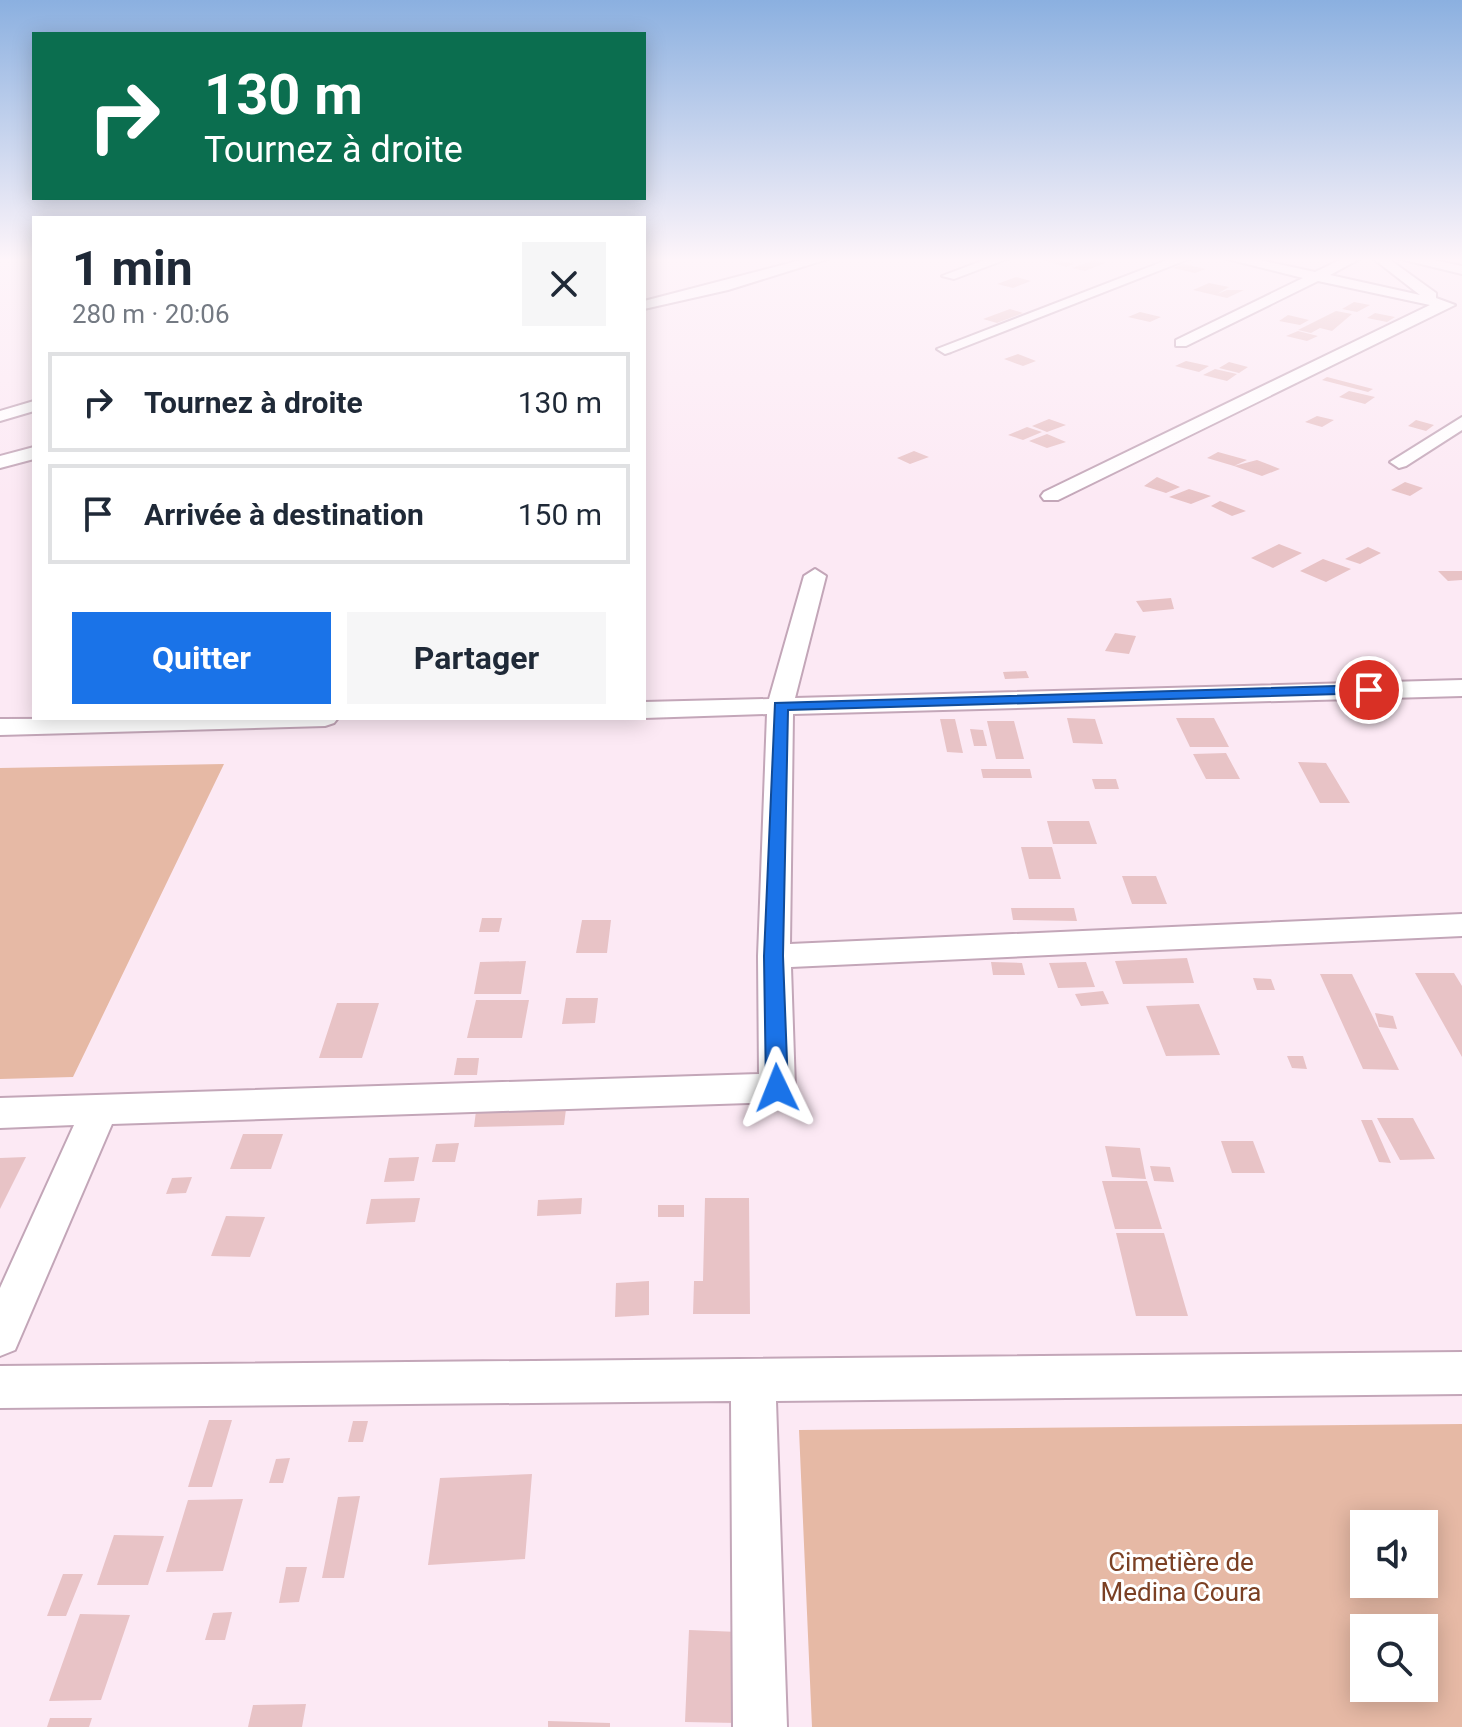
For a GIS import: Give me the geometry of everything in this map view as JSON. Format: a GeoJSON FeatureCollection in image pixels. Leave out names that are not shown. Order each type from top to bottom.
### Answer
{"type":"FeatureCollection","features":[{"type":"Feature","properties":{"kind":"street"},"geometry":{"type":"LineString","coordinates":[[945,349],[975,338]]}},
{"type":"Feature","properties":{"kind":"street"},"geometry":{"type":"LineString","coordinates":[[1181,343],[1192,338]]}},
{"type":"Feature","properties":{"kind":"street"},"geometry":{"type":"LineString","coordinates":[[1051,496],[1375,338]]}},
{"type":"Feature","properties":{"kind":"street"},"geometry":{"type":"LineString","coordinates":[[0,416],[32,407]]}},
{"type":"Feature","properties":{"kind":"street"},"geometry":{"type":"LineString","coordinates":[[1399,462],[1462,422]]}},
{"type":"Feature","properties":{"kind":"street"},"geometry":{"type":"LineString","coordinates":[[0,462],[32,454]]}},
{"type":"Feature","properties":{"kind":"street"},"geometry":{"type":"LineString","coordinates":[[0,1113],[777,1088],[774,956],[780,706],[815,576]]}},
{"type":"Feature","properties":{"kind":"street"},"geometry":{"type":"LineString","coordinates":[[646,710],[1462,688]]}},
{"type":"Feature","properties":{"kind":"street"},"geometry":{"type":"LineString","coordinates":[[0,727],[253,720]]}},
{"type":"Feature","properties":{"kind":"street"},"geometry":{"type":"LineString","coordinates":[[774,956],[1462,925]]}},
{"type":"Feature","properties":{"kind":"street"},"geometry":{"type":"LineString","coordinates":[[0,1336],[99,1110]]}},
{"type":"Feature","properties":{"kind":"street"},"geometry":{"type":"LineString","coordinates":[[0,1387],[1462,1373]]}},
{"type":"Feature","properties":{"kind":"street"},"geometry":{"type":"LineString","coordinates":[[753,1379],[760,1727]]}},
{"type":"Feature","properties":{"kind":"green space"},"geometry":{"type":"Polygon","coordinates":[[[224,764],[73,1077],[0,1079],[0,768],[224,764]]]}},
{"type":"Feature","properties":{"kind":"green space","name":"Cimetière de Medina Coura"},"geometry":{"type":"Polygon","coordinates":[[[1462,1424],[1462,1727],[812,1727],[799,1430],[1462,1424]]]}},
{"type":"Feature","properties":{"kind":"building"},"geometry":{"type":"Polygon","coordinates":[[[1018,354],[1036,361],[1023,366],[1004,359],[1018,354]]]}},
{"type":"Feature","properties":{"kind":"building"},"geometry":{"type":"Polygon","coordinates":[[[1186,361],[1209,366],[1199,372],[1175,366],[1186,361]]]}},
{"type":"Feature","properties":{"kind":"building"},"geometry":{"type":"Polygon","coordinates":[[[1229,362],[1248,367],[1239,373],[1219,368],[1229,362]]]}},
{"type":"Feature","properties":{"kind":"building"},"geometry":{"type":"Polygon","coordinates":[[[1215,369],[1237,374],[1227,381],[1203,375],[1215,369]]]}},
{"type":"Feature","properties":{"kind":"building"},"geometry":{"type":"Polygon","coordinates":[[[1327,377],[1373,389],[1368,392],[1322,380],[1327,377]]]}},
{"type":"Feature","properties":{"kind":"building"},"geometry":{"type":"Polygon","coordinates":[[[1349,391],[1375,397],[1365,404],[1339,397],[1349,391]]]}},
{"type":"Feature","properties":{"kind":"building"},"geometry":{"type":"Polygon","coordinates":[[[1317,416],[1334,420],[1322,427],[1305,422],[1317,416]]]}},
{"type":"Feature","properties":{"kind":"building"},"geometry":{"type":"Polygon","coordinates":[[[1049,419],[1066,425],[1047,432],[1032,426],[1049,419]]]}},
{"type":"Feature","properties":{"kind":"building"},"geometry":{"type":"Polygon","coordinates":[[[1416,420],[1434,425],[1426,431],[1408,426],[1416,420]]]}},
{"type":"Feature","properties":{"kind":"building"},"geometry":{"type":"Polygon","coordinates":[[[1027,427],[1042,432],[1023,440],[1008,435],[1027,427]]]}},
{"type":"Feature","properties":{"kind":"building"},"geometry":{"type":"Polygon","coordinates":[[[1047,434],[1066,442],[1047,448],[1029,441],[1047,434]]]}},
{"type":"Feature","properties":{"kind":"building"},"geometry":{"type":"Polygon","coordinates":[[[914,451],[929,457],[910,464],[897,458],[914,451]]]}},
{"type":"Feature","properties":{"kind":"building"},"geometry":{"type":"Polygon","coordinates":[[[1218,452],[1247,460],[1234,466],[1207,458],[1218,452]]]}},
{"type":"Feature","properties":{"kind":"building"},"geometry":{"type":"Polygon","coordinates":[[[1257,460],[1280,469],[1262,476],[1234,466],[1257,460]]]}},
{"type":"Feature","properties":{"kind":"building"},"geometry":{"type":"Polygon","coordinates":[[[1157,477],[1180,487],[1166,493],[1144,486],[1157,477]]]}},
{"type":"Feature","properties":{"kind":"building"},"geometry":{"type":"Polygon","coordinates":[[[1405,482],[1423,488],[1410,496],[1391,490],[1405,482]]]}},
{"type":"Feature","properties":{"kind":"building"},"geometry":{"type":"Polygon","coordinates":[[[1189,489],[1211,496],[1191,504],[1169,497],[1189,489]]]}},
{"type":"Feature","properties":{"kind":"building"},"geometry":{"type":"Polygon","coordinates":[[[1220,501],[1246,511],[1232,516],[1211,506],[1220,501]]]}},
{"type":"Feature","properties":{"kind":"building"},"geometry":{"type":"Polygon","coordinates":[[[1279,544],[1302,553],[1273,568],[1251,558],[1279,544]]]}},
{"type":"Feature","properties":{"kind":"building"},"geometry":{"type":"Polygon","coordinates":[[[1368,547],[1381,553],[1360,564],[1345,559],[1368,547]]]}},
{"type":"Feature","properties":{"kind":"building"},"geometry":{"type":"Polygon","coordinates":[[[1323,559],[1351,569],[1326,582],[1300,571],[1323,559]]]}},
{"type":"Feature","properties":{"kind":"building"},"geometry":{"type":"Polygon","coordinates":[[[1438,571],[1462,571],[1462,580],[1448,581],[1438,571]]]}},
{"type":"Feature","properties":{"kind":"building"},"geometry":{"type":"Polygon","coordinates":[[[1171,598],[1174,609],[1143,612],[1136,601],[1171,598]]]}},
{"type":"Feature","properties":{"kind":"building"},"geometry":{"type":"Polygon","coordinates":[[[1115,633],[1136,636],[1129,654],[1105,651],[1115,633]]]}},
{"type":"Feature","properties":{"kind":"building"},"geometry":{"type":"Polygon","coordinates":[[[1026,671],[1029,678],[1005,679],[1003,672],[1026,671]]]}},
{"type":"Feature","properties":{"kind":"building"},"geometry":{"type":"Polygon","coordinates":[[[1067,718],[1095,719],[1103,744],[1073,743],[1067,718]]]}},
{"type":"Feature","properties":{"kind":"building"},"geometry":{"type":"Polygon","coordinates":[[[1176,718],[1214,718],[1229,747],[1190,747],[1176,718]]]}},
{"type":"Feature","properties":{"kind":"building"},"geometry":{"type":"Polygon","coordinates":[[[940,719],[955,719],[963,753],[947,752],[940,719]]]}},
{"type":"Feature","properties":{"kind":"building"},"geometry":{"type":"Polygon","coordinates":[[[987,721],[1014,721],[1024,759],[996,759],[987,721]]]}},
{"type":"Feature","properties":{"kind":"building"},"geometry":{"type":"Polygon","coordinates":[[[970,729],[983,730],[987,746],[974,746],[970,729]]]}},
{"type":"Feature","properties":{"kind":"building"},"geometry":{"type":"Polygon","coordinates":[[[1226,753],[1240,779],[1206,779],[1193,754],[1226,753]]]}},
{"type":"Feature","properties":{"kind":"building"},"geometry":{"type":"Polygon","coordinates":[[[1298,762],[1326,763],[1350,803],[1320,803],[1298,762]]]}},
{"type":"Feature","properties":{"kind":"building"},"geometry":{"type":"Polygon","coordinates":[[[981,769],[1030,769],[1032,778],[983,778],[981,769]]]}},
{"type":"Feature","properties":{"kind":"building"},"geometry":{"type":"Polygon","coordinates":[[[1092,779],[1116,779],[1119,789],[1095,789],[1092,779]]]}},
{"type":"Feature","properties":{"kind":"building"},"geometry":{"type":"Polygon","coordinates":[[[1047,821],[1089,821],[1097,844],[1053,844],[1047,821]]]}},
{"type":"Feature","properties":{"kind":"building"},"geometry":{"type":"Polygon","coordinates":[[[1021,847],[1052,847],[1061,879],[1029,879],[1021,847]]]}},
{"type":"Feature","properties":{"kind":"building"},"geometry":{"type":"Polygon","coordinates":[[[1122,876],[1156,876],[1167,904],[1132,904],[1122,876]]]}},
{"type":"Feature","properties":{"kind":"building"},"geometry":{"type":"Polygon","coordinates":[[[1011,908],[1074,908],[1077,921],[1013,920],[1011,908]]]}},
{"type":"Feature","properties":{"kind":"building"},"geometry":{"type":"Polygon","coordinates":[[[482,918],[502,918],[499,932],[479,932],[482,918]]]}},
{"type":"Feature","properties":{"kind":"building"},"geometry":{"type":"Polygon","coordinates":[[[582,920],[611,920],[607,953],[576,953],[582,920]]]}},
{"type":"Feature","properties":{"kind":"building"},"geometry":{"type":"Polygon","coordinates":[[[1187,958],[1194,983],[1123,984],[1115,961],[1187,958]]]}},
{"type":"Feature","properties":{"kind":"building"},"geometry":{"type":"Polygon","coordinates":[[[526,961],[521,994],[474,994],[480,962],[526,961]]]}},
{"type":"Feature","properties":{"kind":"building"},"geometry":{"type":"Polygon","coordinates":[[[991,962],[1022,963],[1025,975],[993,975],[991,962]]]}},
{"type":"Feature","properties":{"kind":"building"},"geometry":{"type":"Polygon","coordinates":[[[1086,962],[1095,987],[1058,988],[1049,963],[1086,962]]]}},
{"type":"Feature","properties":{"kind":"building"},"geometry":{"type":"Polygon","coordinates":[[[1415,973],[1454,973],[1462,986],[1462,1057],[1415,973]]]}},
{"type":"Feature","properties":{"kind":"building"},"geometry":{"type":"Polygon","coordinates":[[[1320,974],[1352,974],[1399,1070],[1363,1069],[1320,974]]]}},
{"type":"Feature","properties":{"kind":"building"},"geometry":{"type":"Polygon","coordinates":[[[1253,978],[1271,979],[1275,990],[1257,990],[1253,978]]]}},
{"type":"Feature","properties":{"kind":"building"},"geometry":{"type":"Polygon","coordinates":[[[1103,991],[1109,1004],[1081,1006],[1075,994],[1103,991]]]}},
{"type":"Feature","properties":{"kind":"building"},"geometry":{"type":"Polygon","coordinates":[[[566,998],[598,998],[595,1023],[562,1024],[566,998]]]}},
{"type":"Feature","properties":{"kind":"building"},"geometry":{"type":"Polygon","coordinates":[[[476,1000],[529,1000],[522,1038],[467,1038],[476,1000]]]}},
{"type":"Feature","properties":{"kind":"building"},"geometry":{"type":"Polygon","coordinates":[[[337,1003],[379,1003],[362,1058],[319,1058],[337,1003]]]}},
{"type":"Feature","properties":{"kind":"building"},"geometry":{"type":"Polygon","coordinates":[[[1199,1004],[1220,1055],[1166,1056],[1146,1006],[1199,1004]]]}},
{"type":"Feature","properties":{"kind":"building"},"geometry":{"type":"Polygon","coordinates":[[[1375,1013],[1393,1016],[1397,1029],[1379,1027],[1375,1013]]]}},
{"type":"Feature","properties":{"kind":"building"},"geometry":{"type":"Polygon","coordinates":[[[1287,1056],[1303,1056],[1307,1069],[1292,1068],[1287,1056]]]}},
{"type":"Feature","properties":{"kind":"building"},"geometry":{"type":"Polygon","coordinates":[[[457,1058],[479,1058],[477,1075],[454,1075],[457,1058]]]}},
{"type":"Feature","properties":{"kind":"building"},"geometry":{"type":"Polygon","coordinates":[[[566,1109],[564,1125],[474,1127],[476,1111],[566,1109]]]}},
{"type":"Feature","properties":{"kind":"building"},"geometry":{"type":"Polygon","coordinates":[[[1377,1118],[1413,1118],[1435,1159],[1400,1160],[1377,1118]]]}},
{"type":"Feature","properties":{"kind":"building"},"geometry":{"type":"Polygon","coordinates":[[[1361,1120],[1372,1120],[1391,1163],[1379,1162],[1361,1120]]]}},
{"type":"Feature","properties":{"kind":"building"},"geometry":{"type":"Polygon","coordinates":[[[243,1134],[283,1134],[271,1169],[230,1169],[243,1134]]]}},
{"type":"Feature","properties":{"kind":"building"},"geometry":{"type":"Polygon","coordinates":[[[1221,1141],[1253,1141],[1265,1173],[1232,1173],[1221,1141]]]}},
{"type":"Feature","properties":{"kind":"building"},"geometry":{"type":"Polygon","coordinates":[[[459,1143],[455,1162],[432,1162],[436,1144],[459,1143]]]}},
{"type":"Feature","properties":{"kind":"building"},"geometry":{"type":"Polygon","coordinates":[[[1105,1146],[1140,1148],[1146,1179],[1112,1177],[1105,1146]]]}},
{"type":"Feature","properties":{"kind":"building"},"geometry":{"type":"Polygon","coordinates":[[[26,1157],[0,1209],[0,1158],[26,1157]]]}},
{"type":"Feature","properties":{"kind":"building"},"geometry":{"type":"Polygon","coordinates":[[[419,1157],[414,1181],[384,1182],[389,1158],[419,1157]]]}},
{"type":"Feature","properties":{"kind":"building"},"geometry":{"type":"Polygon","coordinates":[[[1150,1166],[1170,1167],[1174,1182],[1154,1181],[1150,1166]]]}},
{"type":"Feature","properties":{"kind":"building"},"geometry":{"type":"Polygon","coordinates":[[[192,1177],[186,1193],[166,1194],[172,1178],[192,1177]]]}},
{"type":"Feature","properties":{"kind":"building"},"geometry":{"type":"Polygon","coordinates":[[[1102,1181],[1147,1181],[1162,1229],[1115,1229],[1102,1181]]]}},
{"type":"Feature","properties":{"kind":"building"},"geometry":{"type":"Polygon","coordinates":[[[420,1198],[415,1222],[366,1224],[371,1199],[420,1198]]]}},
{"type":"Feature","properties":{"kind":"building"},"geometry":{"type":"Polygon","coordinates":[[[582,1198],[581,1214],[537,1216],[538,1200],[582,1198]]]}},
{"type":"Feature","properties":{"kind":"building"},"geometry":{"type":"Polygon","coordinates":[[[705,1198],[749,1198],[750,1314],[693,1314],[694,1281],[703,1281],[705,1198]]]}},
{"type":"Feature","properties":{"kind":"building"},"geometry":{"type":"Polygon","coordinates":[[[658,1205],[684,1205],[684,1217],[658,1217],[658,1205]]]}},
{"type":"Feature","properties":{"kind":"building"},"geometry":{"type":"Polygon","coordinates":[[[226,1216],[265,1217],[250,1257],[211,1256],[226,1216]]]}},
{"type":"Feature","properties":{"kind":"building"},"geometry":{"type":"Polygon","coordinates":[[[1116,1233],[1164,1233],[1188,1316],[1136,1316],[1116,1233]]]}},
{"type":"Feature","properties":{"kind":"building"},"geometry":{"type":"Polygon","coordinates":[[[649,1281],[649,1315],[615,1317],[616,1283],[649,1281]]]}},
{"type":"Feature","properties":{"kind":"building"},"geometry":{"type":"Polygon","coordinates":[[[209,1420],[232,1420],[212,1487],[188,1487],[209,1420]]]}},
{"type":"Feature","properties":{"kind":"building"},"geometry":{"type":"Polygon","coordinates":[[[353,1421],[368,1421],[363,1442],[348,1442],[353,1421]]]}},
{"type":"Feature","properties":{"kind":"building"},"geometry":{"type":"Polygon","coordinates":[[[290,1458],[283,1483],[269,1483],[276,1459],[290,1458]]]}},
{"type":"Feature","properties":{"kind":"building"},"geometry":{"type":"Polygon","coordinates":[[[532,1474],[525,1559],[428,1565],[440,1478],[532,1474]]]}},
{"type":"Feature","properties":{"kind":"building"},"geometry":{"type":"Polygon","coordinates":[[[360,1496],[344,1578],[322,1578],[338,1497],[360,1496]]]}},
{"type":"Feature","properties":{"kind":"building"},"geometry":{"type":"Polygon","coordinates":[[[243,1499],[223,1571],[166,1572],[188,1500],[243,1499]]]}},
{"type":"Feature","properties":{"kind":"building"},"geometry":{"type":"Polygon","coordinates":[[[114,1535],[164,1536],[148,1585],[97,1585],[114,1535]]]}},
{"type":"Feature","properties":{"kind":"building"},"geometry":{"type":"Polygon","coordinates":[[[286,1567],[307,1567],[299,1602],[279,1603],[286,1567]]]}},
{"type":"Feature","properties":{"kind":"building"},"geometry":{"type":"Polygon","coordinates":[[[63,1574],[83,1574],[66,1616],[47,1616],[63,1574]]]}},
{"type":"Feature","properties":{"kind":"building"},"geometry":{"type":"Polygon","coordinates":[[[232,1612],[225,1640],[205,1640],[213,1613],[232,1612]]]}},
{"type":"Feature","properties":{"kind":"building"},"geometry":{"type":"Polygon","coordinates":[[[80,1614],[130,1615],[101,1700],[49,1701],[80,1614]]]}},
{"type":"Feature","properties":{"kind":"building"},"geometry":{"type":"Polygon","coordinates":[[[689,1630],[739,1632],[737,1723],[685,1722],[689,1630]]]}},
{"type":"Feature","properties":{"kind":"building"},"geometry":{"type":"Polygon","coordinates":[[[306,1704],[302,1727],[248,1727],[253,1705],[306,1704]]]}},
{"type":"Feature","properties":{"kind":"building"},"geometry":{"type":"Polygon","coordinates":[[[50,1718],[92,1718],[89,1727],[47,1727],[50,1718]]]}},
{"type":"Feature","properties":{"kind":"building"},"geometry":{"type":"Polygon","coordinates":[[[548,1721],[610,1723],[610,1727],[548,1727],[548,1721]]]}},
{"type":"Feature","properties":{"kind":"route"},"geometry":{"type":"LineString","coordinates":[[777,1088],[774,956],[780,706],[1369,690]]}}]}
